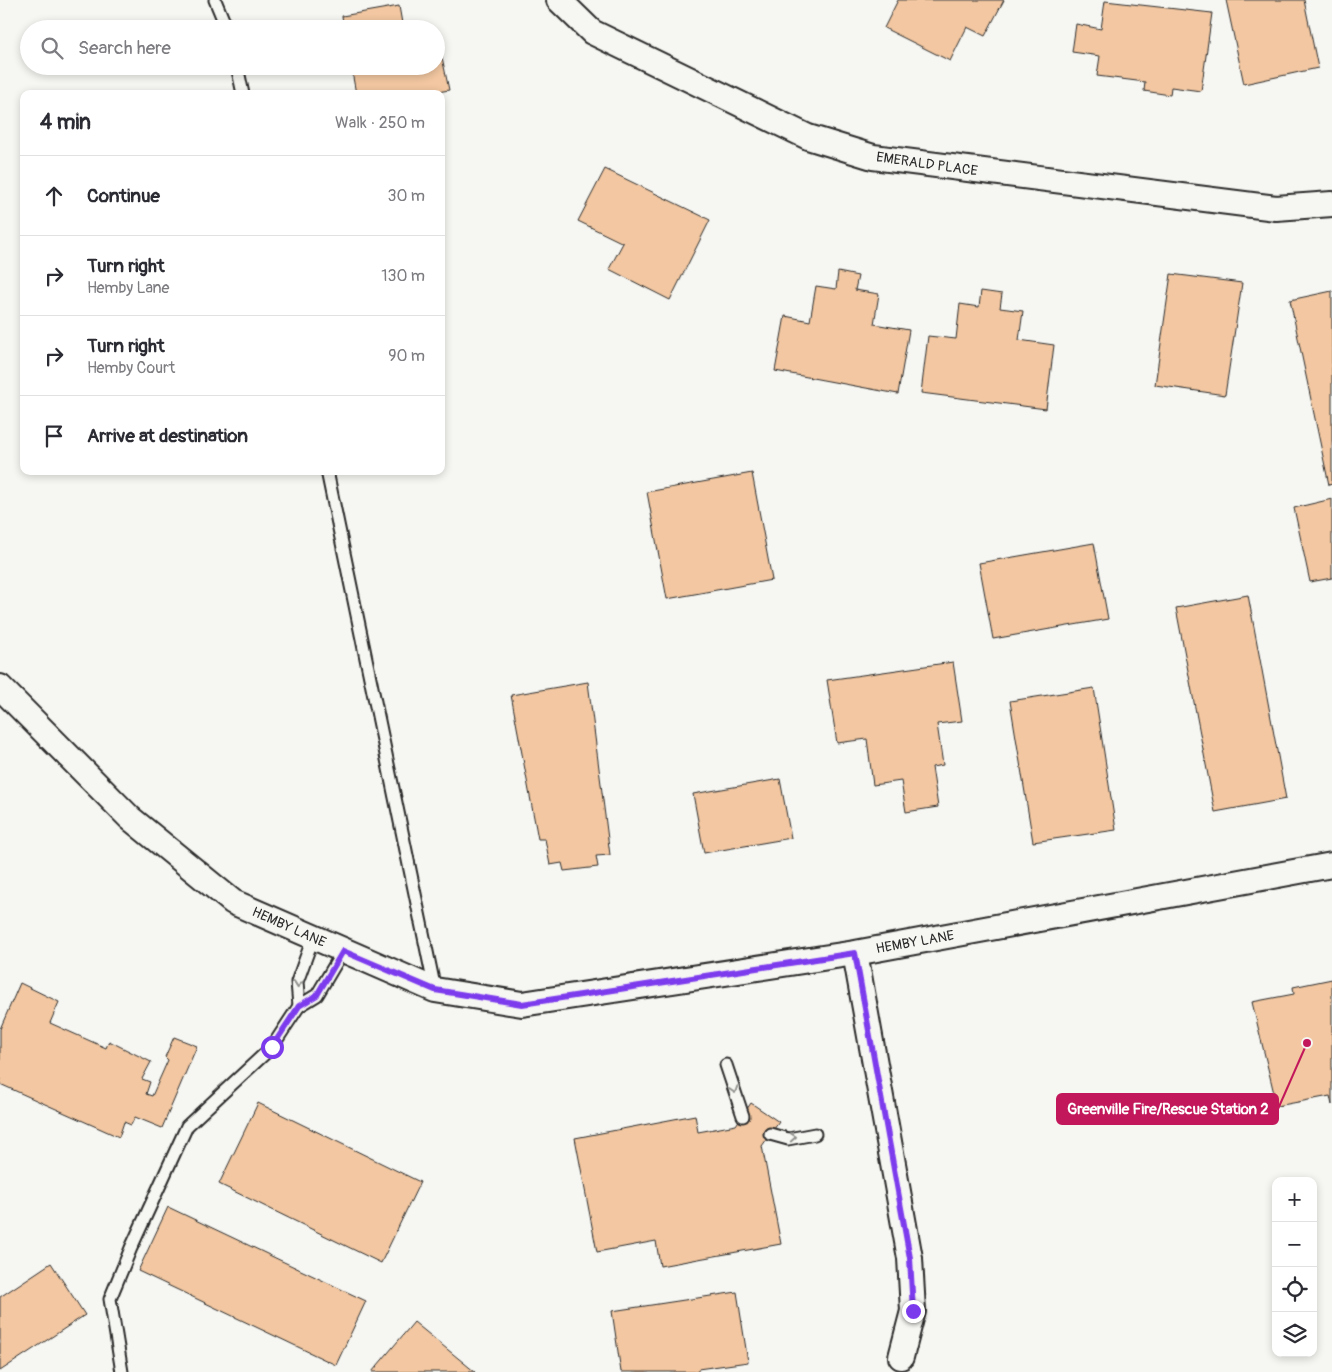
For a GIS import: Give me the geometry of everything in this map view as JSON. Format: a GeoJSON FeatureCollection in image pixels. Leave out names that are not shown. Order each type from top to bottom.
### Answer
{"type":"FeatureCollection","features":[{"type":"Feature","properties":{"kind":"street","name":"EMERALD PLACE"},"geometry":{"type":"LineString","coordinates":[[559,0],[592,32],[808,137],[873,158],[1276,208],[1332,204]]}},
{"type":"Feature","properties":{"kind":"street","name":"HEMBY LANE"},"geometry":{"type":"LineString","coordinates":[[0,687],[130,818],[233,902],[435,990],[522,1004],[855,953],[1332,865]]}},
{"type":"Feature","properties":{"kind":"street"},"geometry":{"type":"LineString","coordinates":[[855,953],[910,1258],[913,1311],[901,1357]]}},
{"type":"Feature","properties":{"kind":"lane"},"geometry":{"type":"LineString","coordinates":[[215,0],[223,20]]}},
{"type":"Feature","properties":{"kind":"lane"},"geometry":{"type":"LineString","coordinates":[[239,75],[242,90]]}},
{"type":"Feature","properties":{"kind":"lane"},"geometry":{"type":"LineString","coordinates":[[328,475],[435,990]]}},
{"type":"Feature","properties":{"kind":"lane"},"geometry":{"type":"LineString","coordinates":[[299,1006],[297,982],[313,938]]}},
{"type":"Feature","properties":{"kind":"lane"},"geometry":{"type":"LineString","coordinates":[[122,1372],[110,1299],[131,1248],[187,1126],[272,1047],[299,1006],[317,995],[343,951]]}},
{"type":"Feature","properties":{"kind":"lane"},"geometry":{"type":"LineString","coordinates":[[726,1064],[743,1116]]}},
{"type":"Feature","properties":{"kind":"lane"},"geometry":{"type":"LineString","coordinates":[[770,1134],[788,1139],[816,1134]]}},
{"type":"Feature","properties":{"kind":"building"},"geometry":{"type":"Polygon","coordinates":[[[898,0],[1004,0],[985,36],[967,27],[950,61],[884,28],[898,0]]]}},
{"type":"Feature","properties":{"kind":"building"},"geometry":{"type":"Polygon","coordinates":[[[1226,0],[1304,0],[1318,68],[1244,84],[1226,0]]]}},
{"type":"Feature","properties":{"kind":"building"},"geometry":{"type":"Polygon","coordinates":[[[1105,1],[1212,13],[1201,91],[1171,87],[1170,95],[1144,91],[1145,82],[1097,76],[1100,56],[1072,52],[1076,24],[1101,29],[1105,1]]]}},
{"type":"Feature","properties":{"kind":"building"},"geometry":{"type":"Polygon","coordinates":[[[399,6],[401,20],[343,20],[342,16],[399,6]]]}},
{"type":"Feature","properties":{"kind":"building"},"geometry":{"type":"Polygon","coordinates":[[[445,71],[449,90],[445,91],[355,90],[353,75],[445,75],[445,71]]]}},
{"type":"Feature","properties":{"kind":"building"},"geometry":{"type":"Polygon","coordinates":[[[605,169],[710,220],[670,300],[609,269],[623,243],[578,221],[605,169]]]}},
{"type":"Feature","properties":{"kind":"building"},"geometry":{"type":"Polygon","coordinates":[[[838,272],[858,276],[855,290],[879,294],[874,324],[909,330],[898,394],[775,371],[785,316],[810,321],[816,286],[836,289],[838,272]]]}},
{"type":"Feature","properties":{"kind":"building"},"geometry":{"type":"Polygon","coordinates":[[[1171,274],[1242,283],[1225,395],[1155,385],[1171,274]]]}},
{"type":"Feature","properties":{"kind":"building"},"geometry":{"type":"Polygon","coordinates":[[[981,291],[1002,294],[1000,308],[1023,311],[1019,340],[1054,345],[1046,409],[921,393],[928,336],[956,339],[960,304],[979,307],[981,291]]]}},
{"type":"Feature","properties":{"kind":"building"},"geometry":{"type":"Polygon","coordinates":[[[1332,291],[1332,484],[1329,485],[1290,300],[1332,291]]]}},
{"type":"Feature","properties":{"kind":"building"},"geometry":{"type":"Polygon","coordinates":[[[752,473],[772,580],[667,599],[647,492],[752,473]]]}},
{"type":"Feature","properties":{"kind":"building"},"geometry":{"type":"Polygon","coordinates":[[[1332,499],[1332,578],[1310,582],[1294,508],[1332,499]]]}},
{"type":"Feature","properties":{"kind":"building"},"geometry":{"type":"Polygon","coordinates":[[[1094,543],[1108,619],[993,639],[979,563],[1094,543]]]}},
{"type":"Feature","properties":{"kind":"building"},"geometry":{"type":"Polygon","coordinates":[[[1248,595],[1286,799],[1215,812],[1176,608],[1248,595]]]}},
{"type":"Feature","properties":{"kind":"building"},"geometry":{"type":"Polygon","coordinates":[[[953,662],[962,721],[937,724],[943,765],[932,767],[938,807],[906,812],[901,781],[873,785],[867,739],[837,743],[827,680],[953,662]]]}},
{"type":"Feature","properties":{"kind":"building"},"geometry":{"type":"Polygon","coordinates":[[[588,682],[610,855],[596,856],[598,867],[564,871],[562,863],[550,865],[545,839],[538,839],[511,695],[588,682]]]}},
{"type":"Feature","properties":{"kind":"building"},"geometry":{"type":"Polygon","coordinates":[[[1094,688],[1116,830],[1033,842],[1010,701],[1094,688]]]}},
{"type":"Feature","properties":{"kind":"building"},"geometry":{"type":"Polygon","coordinates":[[[780,779],[791,838],[704,853],[693,794],[780,779]]]}},
{"type":"Feature","properties":{"kind":"building"},"geometry":{"type":"Polygon","coordinates":[[[1332,979],[1332,1105],[1330,1096],[1277,1106],[1252,1002],[1294,994],[1293,987],[1332,979]]]}},
{"type":"Feature","properties":{"kind":"building"},"geometry":{"type":"Polygon","coordinates":[[[20,983],[59,1002],[50,1023],[106,1048],[109,1041],[151,1062],[142,1079],[150,1082],[146,1094],[152,1096],[168,1060],[165,1057],[174,1037],[197,1046],[162,1128],[135,1117],[131,1125],[124,1122],[119,1137],[0,1084],[0,1029],[20,983]]]}},
{"type":"Feature","properties":{"kind":"building"},"geometry":{"type":"Polygon","coordinates":[[[258,1103],[420,1182],[381,1263],[219,1184],[258,1103]]]}},
{"type":"Feature","properties":{"kind":"building"},"geometry":{"type":"Polygon","coordinates":[[[751,1103],[779,1122],[762,1146],[781,1244],[660,1266],[656,1241],[597,1252],[575,1138],[695,1115],[698,1132],[736,1125],[751,1103]]]}},
{"type":"Feature","properties":{"kind":"building"},"geometry":{"type":"Polygon","coordinates":[[[168,1207],[366,1301],[336,1365],[138,1271],[168,1207]]]}},
{"type":"Feature","properties":{"kind":"building"},"geometry":{"type":"Polygon","coordinates":[[[51,1263],[85,1315],[0,1371],[0,1297],[51,1263]]]}},
{"type":"Feature","properties":{"kind":"building"},"geometry":{"type":"Polygon","coordinates":[[[737,1292],[748,1362],[698,1369],[698,1372],[621,1372],[612,1311],[737,1292]]]}},
{"type":"Feature","properties":{"kind":"building"},"geometry":{"type":"Polygon","coordinates":[[[414,1322],[475,1372],[372,1372],[414,1322]]]}},
{"type":"Feature","properties":{"kind":"place","name":"Greenville Fire/Rescue Station 2"},"geometry":{"type":"Point","coordinates":[1307,1043]}},
{"type":"Feature","properties":{"kind":"route"},"geometry":{"type":"LineString","coordinates":[[272,1047],[299,1006],[317,995],[343,951],[435,990],[522,1004],[855,953],[910,1258],[913,1311]]}}]}
